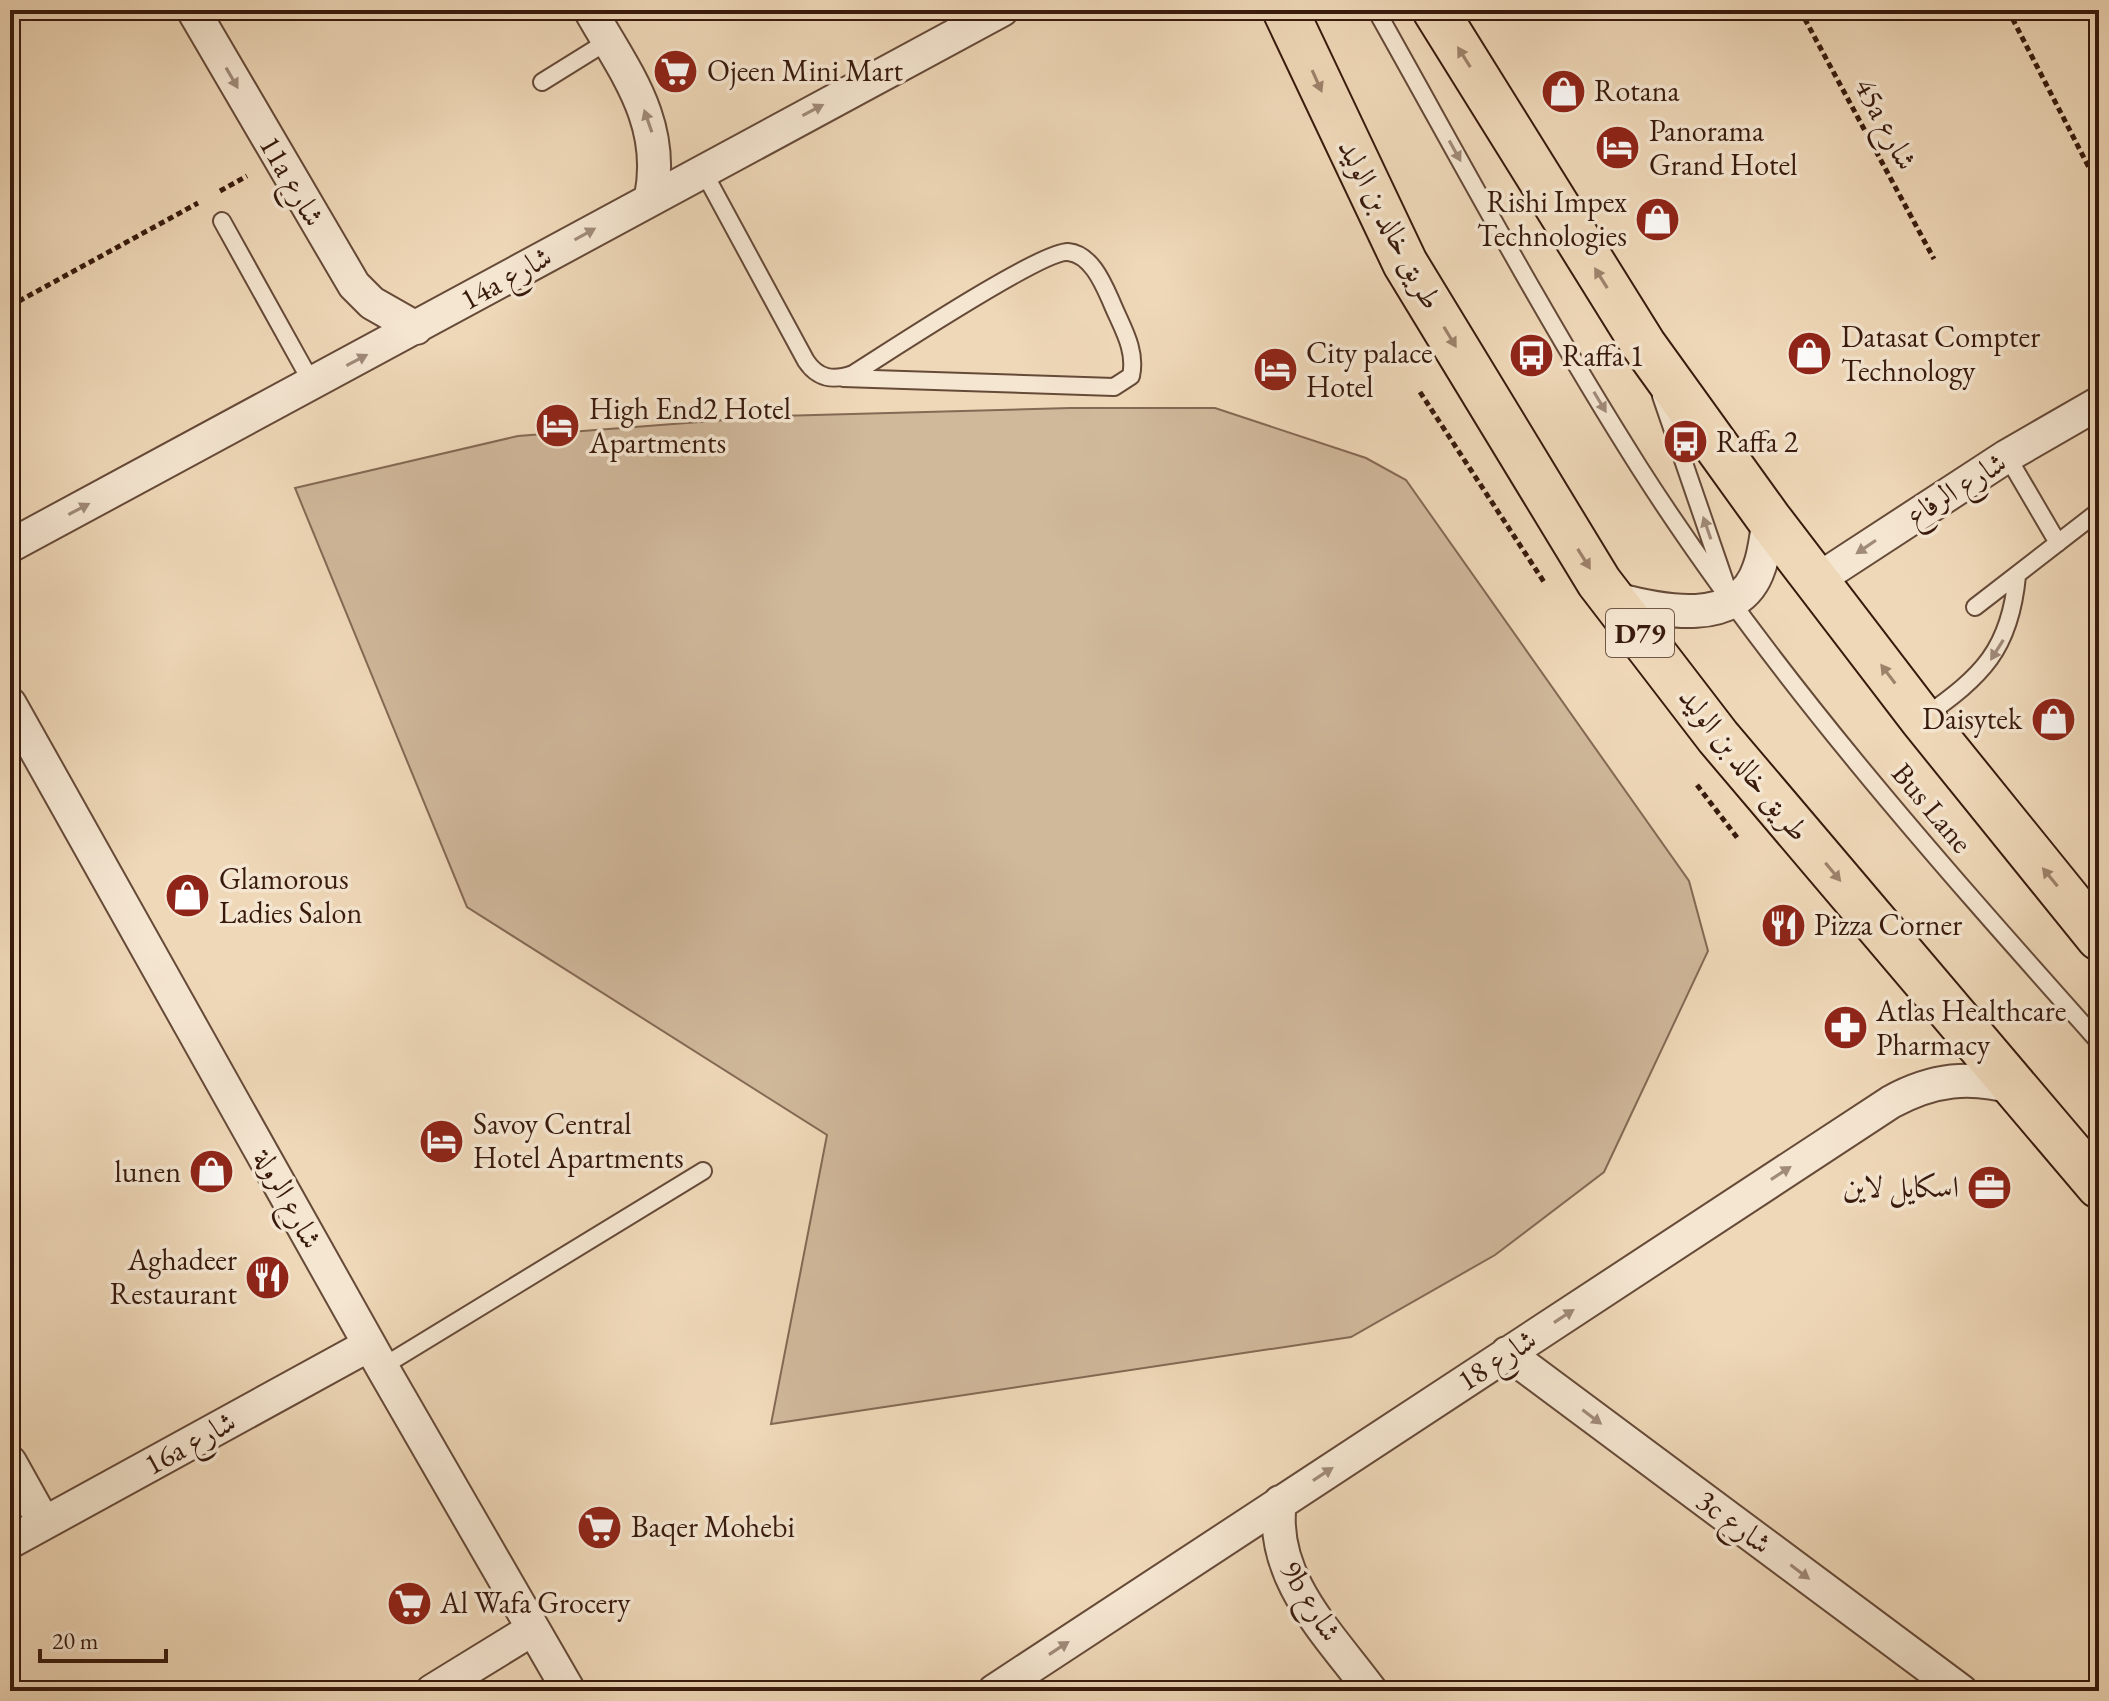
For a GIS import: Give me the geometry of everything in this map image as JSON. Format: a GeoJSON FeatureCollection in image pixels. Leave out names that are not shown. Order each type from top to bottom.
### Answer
{"type":"FeatureCollection","features":[{"type":"Feature","properties":{"kind":"main road","name":"طريق خالد بن الوليد"},"geometry":{"type":"LineString","coordinates":[[1285,10],[1405,263],[1599,582],[1718,737],[2099,1186]]}},
{"type":"Feature","properties":{"kind":"main road"},"geometry":{"type":"LineString","coordinates":[[1435,10],[1643,344],[1769,519],[1922,719],[2099,938]]}},
{"type":"Feature","properties":{"kind":"street","name":"11a شارع"},"geometry":{"type":"LineString","coordinates":[[193,10],[354,285],[372,303],[416,328]]}},
{"type":"Feature","properties":{"kind":"street"},"geometry":{"type":"LineString","coordinates":[[590,10],[651,125],[656,172],[651,197]]}},
{"type":"Feature","properties":{"kind":"street","name":"14a شارع"},"geometry":{"type":"LineString","coordinates":[[10,546],[416,328],[702,169],[1002,10]]}},
{"type":"Feature","properties":{"kind":"street","name":"شارع الرفاع"},"geometry":{"type":"LineString","coordinates":[[1817,580],[2007,456],[2099,403]]}},
{"type":"Feature","properties":{"kind":"street"},"geometry":{"type":"LineString","coordinates":[[1615,599],[1687,611],[1711,610],[1732,602],[1759,571],[1769,519]]}},
{"type":"Feature","properties":{"kind":"street","name":"شارع الرولة"},"geometry":{"type":"LineString","coordinates":[[10,704],[376,1356],[569,1691]]}},
{"type":"Feature","properties":{"kind":"street","name":"شارع 18"},"geometry":{"type":"LineString","coordinates":[[1010,1687],[1280,1502],[1913,1090],[1964,1079],[2016,1088]]}},
{"type":"Feature","properties":{"kind":"street","name":"3c شارع"},"geometry":{"type":"LineString","coordinates":[[1507,1353],[1961,1691]]}},
{"type":"Feature","properties":{"kind":"street","name":"16a شارع"},"geometry":{"type":"LineString","coordinates":[[10,1542],[376,1356]]}},
{"type":"Feature","properties":{"kind":"street"},"geometry":{"type":"LineString","coordinates":[[10,1462],[44,1523]]}},
{"type":"Feature","properties":{"kind":"street","name":"9b شارع"},"geometry":{"type":"LineString","coordinates":[[1280,1502],[1278,1542],[1291,1579],[1371,1691]]}},
{"type":"Feature","properties":{"kind":"street"},"geometry":{"type":"LineString","coordinates":[[432,1691],[533,1629]]}},
{"type":"Feature","properties":{"kind":"lane"},"geometry":{"type":"LineString","coordinates":[[1376,10],[1530,286],[1624,442],[1732,602]]}},
{"type":"Feature","properties":{"kind":"lane"},"geometry":{"type":"LineString","coordinates":[[542,82],[608,41]]}},
{"type":"Feature","properties":{"kind":"lane"},"geometry":{"type":"LineString","coordinates":[[702,169],[812,370],[832,379],[1114,387],[1131,376],[1135,358],[1100,276],[1084,259],[1068,252],[1048,257],[993,287],[843,378]]}},
{"type":"Feature","properties":{"kind":"lane"},"geometry":{"type":"LineString","coordinates":[[222,221],[312,383]]}},
{"type":"Feature","properties":{"kind":"lane"},"geometry":{"type":"LineString","coordinates":[[1643,344],[1732,602]]}},
{"type":"Feature","properties":{"kind":"lane"},"geometry":{"type":"LineString","coordinates":[[2007,456],[2058,543]]}},
{"type":"Feature","properties":{"kind":"lane"},"geometry":{"type":"LineString","coordinates":[[1975,607],[2099,511]]}},
{"type":"Feature","properties":{"kind":"lane"},"geometry":{"type":"LineString","coordinates":[[1922,719],[1983,670],[2002,642],[2014,609],[2017,576]]}},
{"type":"Feature","properties":{"kind":"lane","name":"Bus Lane"},"geometry":{"type":"LineString","coordinates":[[1732,602],[1790,680],[1901,816],[2099,1042]]}},
{"type":"Feature","properties":{"kind":"lane"},"geometry":{"type":"LineString","coordinates":[[376,1356],[703,1171]]}},
{"type":"Feature","properties":{"kind":"path","name":"45a شارع"},"geometry":{"type":"LineString","coordinates":[[1800,10],[1934,259]]}},
{"type":"Feature","properties":{"kind":"path"},"geometry":{"type":"LineString","coordinates":[[2008,10],[2099,187]]}},
{"type":"Feature","properties":{"kind":"path"},"geometry":{"type":"LineString","coordinates":[[10,306],[279,158]]}},
{"type":"Feature","properties":{"kind":"shaded area"},"geometry":{"type":"Polygon","coordinates":[[[1070,408],[1215,408],[1366,458],[1406,480],[1689,881],[1708,951],[1604,1172],[1495,1255],[1351,1337],[771,1424],[827,1135],[467,907],[295,488],[518,436],[778,416],[1070,408]]]}},
{"type":"Feature","properties":{"kind":"place","name":"Ojeen Mini Mart"},"geometry":{"type":"Point","coordinates":[676,71]}},
{"type":"Feature","properties":{"kind":"place","name":"Rotana"},"geometry":{"type":"Point","coordinates":[1563,91]}},
{"type":"Feature","properties":{"kind":"place","name":"Panorama Grand Hotel"},"geometry":{"type":"Point","coordinates":[1618,148]}},
{"type":"Feature","properties":{"kind":"place","name":"Rishi Impex Technologies"},"geometry":{"type":"Point","coordinates":[1658,219]}},
{"type":"Feature","properties":{"kind":"place","name":"Datasat Compter Technology"},"geometry":{"type":"Point","coordinates":[1810,354]}},
{"type":"Feature","properties":{"kind":"place","name":"Raffa 1"},"geometry":{"type":"Point","coordinates":[1531,356]}},
{"type":"Feature","properties":{"kind":"place","name":"City palace Hotel"},"geometry":{"type":"Point","coordinates":[1275,370]}},
{"type":"Feature","properties":{"kind":"place","name":"High End2 Hotel Apartments"},"geometry":{"type":"Point","coordinates":[558,426]}},
{"type":"Feature","properties":{"kind":"place","name":"Raffa 2"},"geometry":{"type":"Point","coordinates":[1685,442]}},
{"type":"Feature","properties":{"kind":"place","name":"Daisytek"},"geometry":{"type":"Point","coordinates":[2053,719]}},
{"type":"Feature","properties":{"kind":"place","name":"Glamorous Ladies Salon"},"geometry":{"type":"Point","coordinates":[188,896]}},
{"type":"Feature","properties":{"kind":"place","name":"Pizza Corner"},"geometry":{"type":"Point","coordinates":[1783,925]}},
{"type":"Feature","properties":{"kind":"place","name":"Atlas Healthcare Pharmacy"},"geometry":{"type":"Point","coordinates":[1845,1028]}},
{"type":"Feature","properties":{"kind":"place","name":"Savoy Central Hotel Apartments"},"geometry":{"type":"Point","coordinates":[442,1141]}},
{"type":"Feature","properties":{"kind":"place","name":"lunen"},"geometry":{"type":"Point","coordinates":[212,1172]}},
{"type":"Feature","properties":{"kind":"place","name":"اسكايل لاين"},"geometry":{"type":"Point","coordinates":[1990,1187]}},
{"type":"Feature","properties":{"kind":"place","name":"Aghadeer Restaurant"},"geometry":{"type":"Point","coordinates":[268,1277]}},
{"type":"Feature","properties":{"kind":"place","name":"Baqer Mohebi"},"geometry":{"type":"Point","coordinates":[600,1527]}},
{"type":"Feature","properties":{"kind":"place","name":"Al Wafa Grocery"},"geometry":{"type":"Point","coordinates":[409,1603]}}]}
